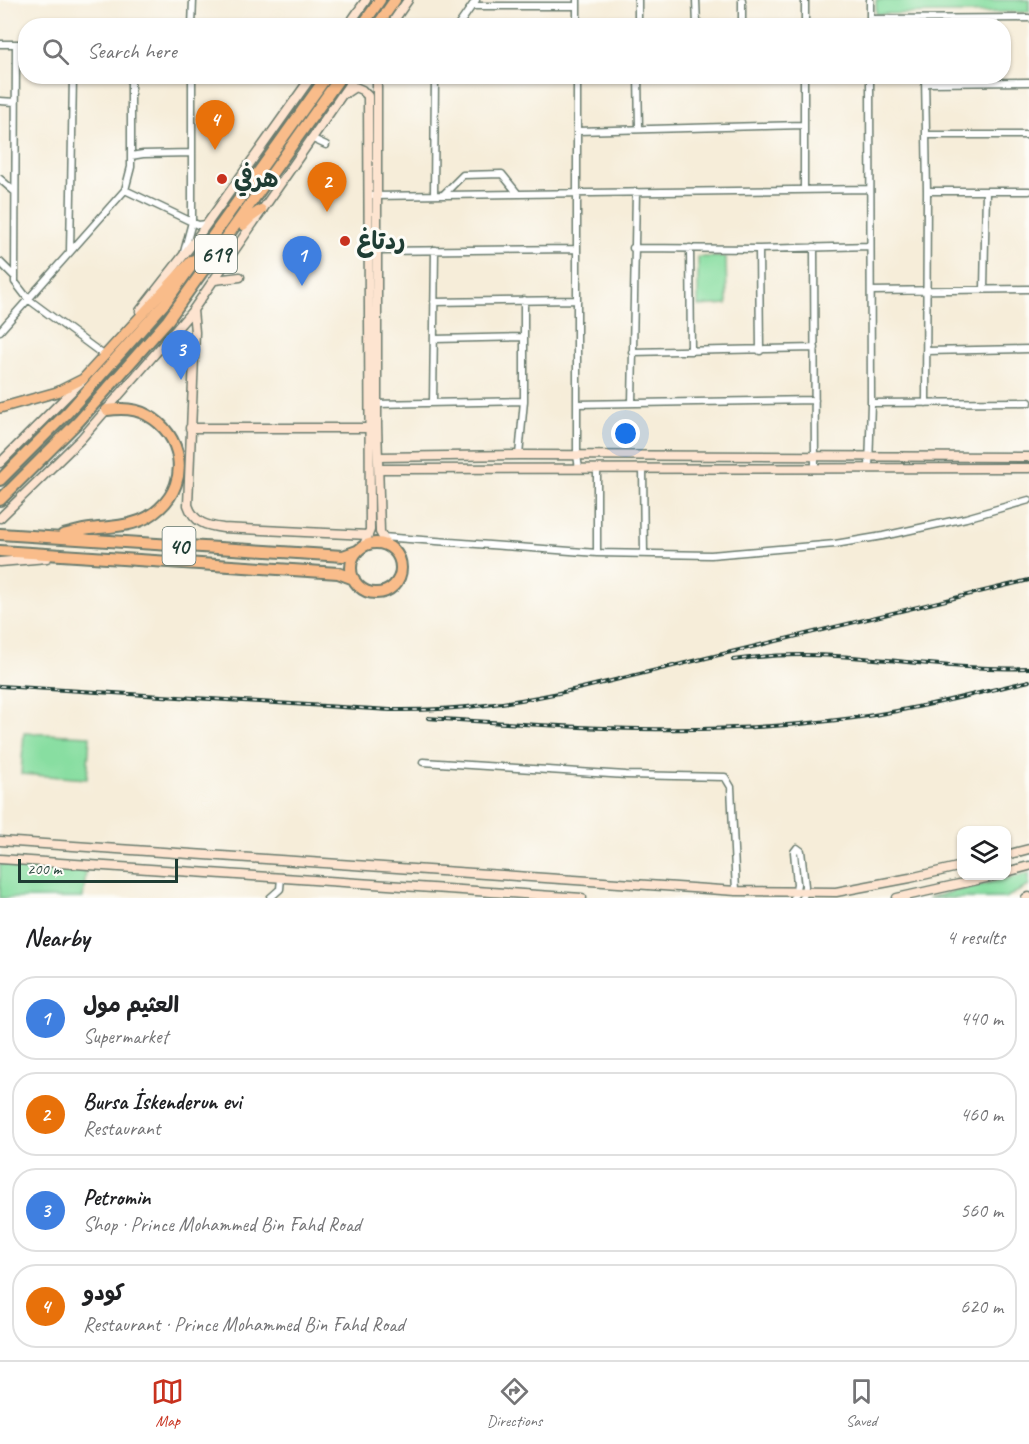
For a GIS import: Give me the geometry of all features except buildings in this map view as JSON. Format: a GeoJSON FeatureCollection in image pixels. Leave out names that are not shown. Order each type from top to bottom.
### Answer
{"type":"FeatureCollection","features":[{"type":"Feature","properties":{"kind":"highway"},"geometry":{"type":"LineString","coordinates":[[368,18],[380,0]]}},
{"type":"Feature","properties":{"kind":"highway"},"geometry":{"type":"LineString","coordinates":[[383,18],[395,0]]}},
{"type":"Feature","properties":{"kind":"highway","name":"619"},"geometry":{"type":"LineString","coordinates":[[0,480],[68,412],[165,303],[321,84]]}},
{"type":"Feature","properties":{"kind":"highway","name":"619"},"geometry":{"type":"LineString","coordinates":[[0,500],[79,421],[168,320],[335,84]]}},
{"type":"Feature","properties":{"kind":"highway"},"geometry":{"type":"LineString","coordinates":[[224,244],[261,210]]}},
{"type":"Feature","properties":{"kind":"highway"},"geometry":{"type":"LineString","coordinates":[[51,537],[90,529],[121,527],[143,520],[160,509],[172,495],[180,467],[177,449],[171,437],[159,422],[145,414],[128,409],[107,410]]}},
{"type":"Feature","properties":{"kind":"highway","name":"40"},"geometry":{"type":"LineString","coordinates":[[0,534],[343,556],[363,544]]}},
{"type":"Feature","properties":{"kind":"highway"},"geometry":{"type":"LineString","coordinates":[[385,542],[395,552],[399,561],[400,571],[394,584],[382,591],[373,592],[363,589],[354,579],[351,564],[363,544],[385,542]]}},
{"type":"Feature","properties":{"kind":"highway","name":"40"},"geometry":{"type":"LineString","coordinates":[[0,551],[338,573],[354,579]]}},
{"type":"Feature","properties":{"kind":"main road"},"geometry":{"type":"LineString","coordinates":[[0,408],[57,392],[83,380],[188,263],[202,253]]}},
{"type":"Feature","properties":{"kind":"street"},"geometry":{"type":"LineString","coordinates":[[192,18],[193,0]]}},
{"type":"Feature","properties":{"kind":"street"},"geometry":{"type":"LineString","coordinates":[[396,18],[408,0]]}},
{"type":"Feature","properties":{"kind":"street"},"geometry":{"type":"LineString","coordinates":[[464,18],[476,0]]}},
{"type":"Feature","properties":{"kind":"street"},"geometry":{"type":"LineString","coordinates":[[638,0],[638,18]]}},
{"type":"Feature","properties":{"kind":"street"},"geometry":{"type":"LineString","coordinates":[[696,0],[697,18]]}},
{"type":"Feature","properties":{"kind":"street"},"geometry":{"type":"LineString","coordinates":[[742,0],[742,18]]}},
{"type":"Feature","properties":{"kind":"street"},"geometry":{"type":"LineString","coordinates":[[805,0],[805,18]]}},
{"type":"Feature","properties":{"kind":"street"},"geometry":{"type":"LineString","coordinates":[[870,0],[870,18]]}},
{"type":"Feature","properties":{"kind":"street"},"geometry":{"type":"LineString","coordinates":[[353,18],[365,1]]}},
{"type":"Feature","properties":{"kind":"street"},"geometry":{"type":"LineString","coordinates":[[472,6],[577,3]]}},
{"type":"Feature","properties":{"kind":"street"},"geometry":{"type":"LineString","coordinates":[[1011,19],[1029,18]]}},
{"type":"Feature","properties":{"kind":"street"},"geometry":{"type":"LineString","coordinates":[[0,44],[16,44],[15,282],[28,299],[105,356],[207,224],[306,84]]}},
{"type":"Feature","properties":{"kind":"street"},"geometry":{"type":"LineString","coordinates":[[1011,82],[1029,82]]}},
{"type":"Feature","properties":{"kind":"street"},"geometry":{"type":"LineString","coordinates":[[70,252],[73,84]]}},
{"type":"Feature","properties":{"kind":"street"},"geometry":{"type":"LineString","coordinates":[[0,331],[125,190],[131,167],[131,84]]}},
{"type":"Feature","properties":{"kind":"street"},"geometry":{"type":"LineString","coordinates":[[184,255],[192,222],[192,84]]}},
{"type":"Feature","properties":{"kind":"street"},"geometry":{"type":"LineString","coordinates":[[0,518],[81,439],[193,310],[349,84]]}},
{"type":"Feature","properties":{"kind":"street"},"geometry":{"type":"LineString","coordinates":[[377,84],[373,196],[373,403],[380,457],[380,532],[385,542],[597,553],[711,555],[835,544],[883,536],[945,523],[1029,501]]}},
{"type":"Feature","properties":{"kind":"street"},"geometry":{"type":"LineString","coordinates":[[434,195],[435,84]]}},
{"type":"Feature","properties":{"kind":"street"},"geometry":{"type":"LineString","coordinates":[[577,84],[577,455],[579,469]]}},
{"type":"Feature","properties":{"kind":"street"},"geometry":{"type":"LineString","coordinates":[[638,84],[639,128]]}},
{"type":"Feature","properties":{"kind":"street"},"geometry":{"type":"LineString","coordinates":[[804,84],[804,189]]}},
{"type":"Feature","properties":{"kind":"street"},"geometry":{"type":"LineString","coordinates":[[869,468],[871,403],[870,84]]}},
{"type":"Feature","properties":{"kind":"street"},"geometry":{"type":"LineString","coordinates":[[925,84],[926,403]]}},
{"type":"Feature","properties":{"kind":"street"},"geometry":{"type":"LineString","coordinates":[[193,310],[195,332],[188,505],[194,517],[206,525],[224,528],[363,544],[369,428],[373,403],[377,251],[368,96],[355,87],[341,96]]}},
{"type":"Feature","properties":{"kind":"street"},"geometry":{"type":"LineString","coordinates":[[0,101],[15,102]]}},
{"type":"Feature","properties":{"kind":"street"},"geometry":{"type":"LineString","coordinates":[[577,131],[804,125]]}},
{"type":"Feature","properties":{"kind":"street"},"geometry":{"type":"LineString","coordinates":[[927,135],[1029,135]]}},
{"type":"Feature","properties":{"kind":"street"},"geometry":{"type":"LineString","coordinates":[[311,138],[326,145]]}},
{"type":"Feature","properties":{"kind":"street"},"geometry":{"type":"LineString","coordinates":[[131,156],[192,153]]}},
{"type":"Feature","properties":{"kind":"street"},"geometry":{"type":"LineString","coordinates":[[443,195],[463,175],[502,174],[518,194]]}},
{"type":"Feature","properties":{"kind":"street"},"geometry":{"type":"LineString","coordinates":[[0,179],[15,192]]}},
{"type":"Feature","properties":{"kind":"street"},"geometry":{"type":"LineString","coordinates":[[373,196],[870,189]]}},
{"type":"Feature","properties":{"kind":"street"},"geometry":{"type":"LineString","coordinates":[[125,190],[198,225],[207,224]]}},
{"type":"Feature","properties":{"kind":"street"},"geometry":{"type":"LineString","coordinates":[[927,191],[1029,191]]}},
{"type":"Feature","properties":{"kind":"street"},"geometry":{"type":"LineString","coordinates":[[984,289],[986,191]]}},
{"type":"Feature","properties":{"kind":"street"},"geometry":{"type":"LineString","coordinates":[[632,403],[633,248],[636,192]]}},
{"type":"Feature","properties":{"kind":"street"},"geometry":{"type":"LineString","coordinates":[[633,248],[759,249],[870,246]]}},
{"type":"Feature","properties":{"kind":"street"},"geometry":{"type":"LineString","coordinates":[[814,247],[815,468]]}},
{"type":"Feature","properties":{"kind":"street"},"geometry":{"type":"LineString","coordinates":[[690,248],[691,351]]}},
{"type":"Feature","properties":{"kind":"street"},"geometry":{"type":"LineString","coordinates":[[377,251],[577,249]]}},
{"type":"Feature","properties":{"kind":"street"},"geometry":{"type":"LineString","coordinates":[[759,249],[760,351]]}},
{"type":"Feature","properties":{"kind":"street"},"geometry":{"type":"LineString","coordinates":[[433,402],[435,250]]}},
{"type":"Feature","properties":{"kind":"street"},"geometry":{"type":"LineString","coordinates":[[0,262],[15,277]]}},
{"type":"Feature","properties":{"kind":"street"},"geometry":{"type":"LineString","coordinates":[[215,280],[240,277]]}},
{"type":"Feature","properties":{"kind":"street"},"geometry":{"type":"LineString","coordinates":[[871,291],[1029,289]]}},
{"type":"Feature","properties":{"kind":"street"},"geometry":{"type":"LineString","coordinates":[[519,455],[524,401],[524,300]]}},
{"type":"Feature","properties":{"kind":"street"},"geometry":{"type":"LineString","coordinates":[[434,302],[577,300]]}},
{"type":"Feature","properties":{"kind":"street"},"geometry":{"type":"LineString","coordinates":[[434,339],[524,337]]}},
{"type":"Feature","properties":{"kind":"street"},"geometry":{"type":"LineString","coordinates":[[632,352],[760,351],[814,348]]}},
{"type":"Feature","properties":{"kind":"street"},"geometry":{"type":"LineString","coordinates":[[926,351],[1029,349]]}},
{"type":"Feature","properties":{"kind":"street"},"geometry":{"type":"LineString","coordinates":[[0,463],[83,380]]}},
{"type":"Feature","properties":{"kind":"street"},"geometry":{"type":"LineString","coordinates":[[577,404],[815,400]]}},
{"type":"Feature","properties":{"kind":"street"},"geometry":{"type":"LineString","coordinates":[[373,403],[524,401]]}},
{"type":"Feature","properties":{"kind":"street"},"geometry":{"type":"LineString","coordinates":[[871,403],[1029,402]]}},
{"type":"Feature","properties":{"kind":"street"},"geometry":{"type":"LineString","coordinates":[[190,428],[369,428]]}},
{"type":"Feature","properties":{"kind":"street"},"geometry":{"type":"LineString","coordinates":[[380,457],[519,455],[1029,457]]}},
{"type":"Feature","properties":{"kind":"street"},"geometry":{"type":"LineString","coordinates":[[380,470],[1029,468]]}},
{"type":"Feature","properties":{"kind":"street"},"geometry":{"type":"LineString","coordinates":[[597,469],[597,553]]}},
{"type":"Feature","properties":{"kind":"street"},"geometry":{"type":"LineString","coordinates":[[643,469],[644,554]]}},
{"type":"Feature","properties":{"kind":"street"},"geometry":{"type":"LineString","coordinates":[[0,562],[65,555]]}},
{"type":"Feature","properties":{"kind":"street"},"geometry":{"type":"LineString","coordinates":[[423,762],[626,775],[721,776],[731,787],[735,891]]}},
{"type":"Feature","properties":{"kind":"street"},"geometry":{"type":"LineString","coordinates":[[0,841],[799,896],[855,889],[957,867]]}},
{"type":"Feature","properties":{"kind":"street"},"geometry":{"type":"LineString","coordinates":[[797,848],[801,851],[799,896],[794,852],[797,848]]}},
{"type":"Feature","properties":{"kind":"street"},"geometry":{"type":"LineString","coordinates":[[1011,854],[1029,849]]}},
{"type":"Feature","properties":{"kind":"street"},"geometry":{"type":"LineString","coordinates":[[0,859],[582,898]]}},
{"type":"Feature","properties":{"kind":"street"},"geometry":{"type":"LineString","coordinates":[[1011,871],[1029,866]]}},
{"type":"Feature","properties":{"kind":"street"},"geometry":{"type":"LineString","coordinates":[[270,898],[280,889],[281,878]]}},
{"type":"Feature","properties":{"kind":"street"},"geometry":{"type":"LineString","coordinates":[[897,898],[977,880]]}},
{"type":"Feature","properties":{"kind":"green space"},"geometry":{"type":"Polygon","coordinates":[[[876,0],[1029,0],[1029,12],[876,14],[876,0]]]}},
{"type":"Feature","properties":{"kind":"green space"},"geometry":{"type":"Polygon","coordinates":[[[698,257],[726,257],[727,304],[698,306],[698,257]]]}},
{"type":"Feature","properties":{"kind":"green space"},"geometry":{"type":"Polygon","coordinates":[[[24,733],[90,736],[87,779],[21,774],[24,733]]]}},
{"type":"Feature","properties":{"kind":"green space"},"geometry":{"type":"Polygon","coordinates":[[[0,864],[86,870],[83,898],[0,898],[0,864]]]}},
{"type":"Feature","properties":{"kind":"green space"},"geometry":{"type":"Polygon","coordinates":[[[1029,873],[1029,886],[1005,898],[928,898],[1001,880],[1011,880],[1011,877],[1029,873]]]}},
{"type":"Feature","properties":{"kind":"railway"},"geometry":{"type":"LineString","coordinates":[[0,686],[390,710],[463,707],[510,702],[582,688],[1029,580]]}},
{"type":"Feature","properties":{"kind":"railway"},"geometry":{"type":"LineString","coordinates":[[733,660],[808,655],[954,666],[1029,668]]}},
{"type":"Feature","properties":{"kind":"railway"},"geometry":{"type":"LineString","coordinates":[[428,718],[632,729],[786,725],[886,713],[1029,681]]}},
{"type":"Feature","properties":{"kind":"place","name":"كودو"},"geometry":{"type":"Point","coordinates":[215,150]}},
{"type":"Feature","properties":{"kind":"place","name":"هرفي"},"geometry":{"type":"Point","coordinates":[222,179]}},
{"type":"Feature","properties":{"kind":"place","name":"Bursa İskenderun evi"},"geometry":{"type":"Point","coordinates":[327,212]}},
{"type":"Feature","properties":{"kind":"place","name":"ردتاغ"},"geometry":{"type":"Point","coordinates":[345,241]}},
{"type":"Feature","properties":{"kind":"place","name":"العثيم مول"},"geometry":{"type":"Point","coordinates":[302,286]}},
{"type":"Feature","properties":{"kind":"place","name":"Petromin"},"geometry":{"type":"Point","coordinates":[181,380]}}]}
